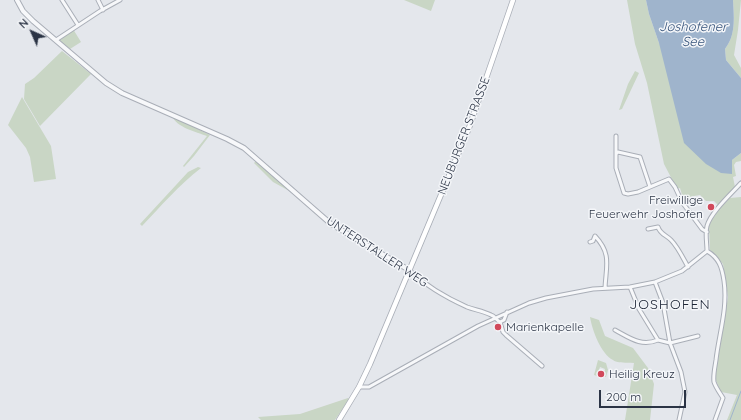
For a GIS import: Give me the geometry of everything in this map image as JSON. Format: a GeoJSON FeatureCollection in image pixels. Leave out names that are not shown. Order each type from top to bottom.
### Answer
{"type":"FeatureCollection","features":[{"type":"Feature","properties":{"kind":"main road","name":"NEUBURGER STRASSE"},"geometry":{"type":"LineString","coordinates":[[339,420],[359,387],[469,128],[514,0]]}},
{"type":"Feature","properties":{"kind":"street","name":"UNTERSTALLER WEG"},"geometry":{"type":"LineString","coordinates":[[17,0],[27,15],[106,82],[122,93],[244,148],[331,224],[409,270],[455,300],[476,310],[492,315],[500,322],[501,328],[506,335],[542,366]]}},
{"type":"Feature","properties":{"kind":"street"},"geometry":{"type":"LineString","coordinates":[[62,0],[78,25]]}},
{"type":"Feature","properties":{"kind":"street"},"geometry":{"type":"LineString","coordinates":[[98,0],[103,10]]}},
{"type":"Feature","properties":{"kind":"street"},"geometry":{"type":"LineString","coordinates":[[56,40],[120,0]]}},
{"type":"Feature","properties":{"kind":"street"},"geometry":{"type":"LineString","coordinates":[[616,136],[616,168],[624,193],[628,194],[638,192],[670,179],[682,202],[702,229],[706,231]]}},
{"type":"Feature","properties":{"kind":"street"},"geometry":{"type":"LineString","coordinates":[[616,154],[619,151],[640,157],[650,187]]}},
{"type":"Feature","properties":{"kind":"street"},"geometry":{"type":"LineString","coordinates":[[359,387],[369,387],[494,317],[529,303],[574,292],[605,288],[630,287],[655,282],[673,276],[688,267],[706,251],[706,231],[709,221],[741,183]]}},
{"type":"Feature","properties":{"kind":"street"},"geometry":{"type":"LineString","coordinates":[[648,229],[658,227],[660,232],[674,244],[688,267]]}},
{"type":"Feature","properties":{"kind":"street"},"geometry":{"type":"LineString","coordinates":[[590,242],[593,241],[595,236],[601,242],[608,259],[605,288]]}},
{"type":"Feature","properties":{"kind":"street"},"geometry":{"type":"LineString","coordinates":[[706,251],[716,258],[721,264],[726,288],[723,321],[714,375],[717,389],[723,398],[716,420]]}},
{"type":"Feature","properties":{"kind":"street"},"geometry":{"type":"LineString","coordinates":[[655,282],[663,303],[670,343],[681,372],[685,392],[679,420]]}},
{"type":"Feature","properties":{"kind":"street"},"geometry":{"type":"LineString","coordinates":[[630,287],[639,309],[658,340]]}},
{"type":"Feature","properties":{"kind":"street"},"geometry":{"type":"LineString","coordinates":[[500,322],[504,320],[507,312]]}},
{"type":"Feature","properties":{"kind":"street"},"geometry":{"type":"LineString","coordinates":[[615,330],[641,343],[651,343],[658,340],[670,343],[698,336]]}},
{"type":"Feature","properties":{"kind":"green space"},"geometry":{"type":"Polygon","coordinates":[[[404,0],[435,0],[431,11],[404,0]]]}},
{"type":"Feature","properties":{"kind":"green space"},"geometry":{"type":"Polygon","coordinates":[[[627,0],[646,0],[659,43],[731,167],[732,160],[741,153],[741,161],[736,162],[734,165],[736,176],[733,177],[735,187],[719,206],[714,201],[706,201],[700,195],[683,198],[680,188],[677,189],[664,164],[647,83],[635,44],[627,0]]]}},
{"type":"Feature","properties":{"kind":"green space"},"geometry":{"type":"Polygon","coordinates":[[[733,0],[741,0],[734,55],[741,68],[741,78],[726,60],[725,49],[729,44],[734,26],[733,0]]]}},
{"type":"Feature","properties":{"kind":"green space"},"geometry":{"type":"Polygon","coordinates":[[[73,29],[81,42],[70,49],[59,41],[73,29]]]}},
{"type":"Feature","properties":{"kind":"green space"},"geometry":{"type":"Polygon","coordinates":[[[62,51],[91,74],[40,126],[24,99],[25,84],[34,78],[62,51]]]}},
{"type":"Feature","properties":{"kind":"green space"},"geometry":{"type":"Polygon","coordinates":[[[635,71],[639,73],[622,109],[619,110],[628,84],[635,71]]]}},
{"type":"Feature","properties":{"kind":"green space"},"geometry":{"type":"Polygon","coordinates":[[[22,97],[51,146],[56,179],[34,182],[30,157],[26,148],[8,125],[22,97]]]}},
{"type":"Feature","properties":{"kind":"green space"},"geometry":{"type":"Polygon","coordinates":[[[172,116],[210,135],[184,167],[183,166],[207,136],[182,126],[174,120],[172,116]]]}},
{"type":"Feature","properties":{"kind":"green space"},"geometry":{"type":"Polygon","coordinates":[[[256,161],[293,193],[273,182],[254,163],[256,161]]]}},
{"type":"Feature","properties":{"kind":"green space"},"geometry":{"type":"Polygon","coordinates":[[[198,167],[201,168],[142,226],[140,224],[188,172],[198,167]]]}},
{"type":"Feature","properties":{"kind":"green space"},"geometry":{"type":"Polygon","coordinates":[[[741,197],[741,420],[727,420],[737,395],[721,392],[715,378],[728,297],[723,264],[710,250],[709,226],[720,208],[730,198],[741,197]]]}},
{"type":"Feature","properties":{"kind":"green space"},"geometry":{"type":"Polygon","coordinates":[[[590,317],[599,320],[605,336],[633,348],[648,368],[654,384],[650,420],[625,420],[634,363],[615,361],[605,353],[598,341],[590,317]]]}},
{"type":"Feature","properties":{"kind":"green space"},"geometry":{"type":"Polygon","coordinates":[[[598,360],[606,363],[608,370],[606,377],[603,376],[605,369],[600,367],[597,376],[594,375],[598,360]]]}},
{"type":"Feature","properties":{"kind":"green space"},"geometry":{"type":"Polygon","coordinates":[[[348,398],[349,399],[335,420],[261,420],[258,417],[300,414],[348,398]]]}},
{"type":"Feature","properties":{"kind":"water","name":"Joshofener See"},"geometry":{"type":"Polygon","coordinates":[[[646,0],[733,0],[733,32],[729,44],[725,49],[726,60],[741,78],[741,153],[732,160],[732,174],[721,173],[706,164],[684,143],[659,43],[646,0]]]}},
{"type":"Feature","properties":{"kind":"waterway"},"geometry":{"type":"LineString","coordinates":[[730,420],[741,391]]}},
{"type":"Feature","properties":{"kind":"place","name":"Freiwillige Feuerwehr Joshofen"},"geometry":{"type":"Point","coordinates":[711,207]}},
{"type":"Feature","properties":{"kind":"place","name":"Marienkapelle"},"geometry":{"type":"Point","coordinates":[498,327]}},
{"type":"Feature","properties":{"kind":"place","name":"Heilig Kreuz"},"geometry":{"type":"Point","coordinates":[601,374]}},
{"type":"Feature","properties":{"kind":"district","name":"JOSHOFEN"},"geometry":{"type":"Point","coordinates":[670,305]}}]}
